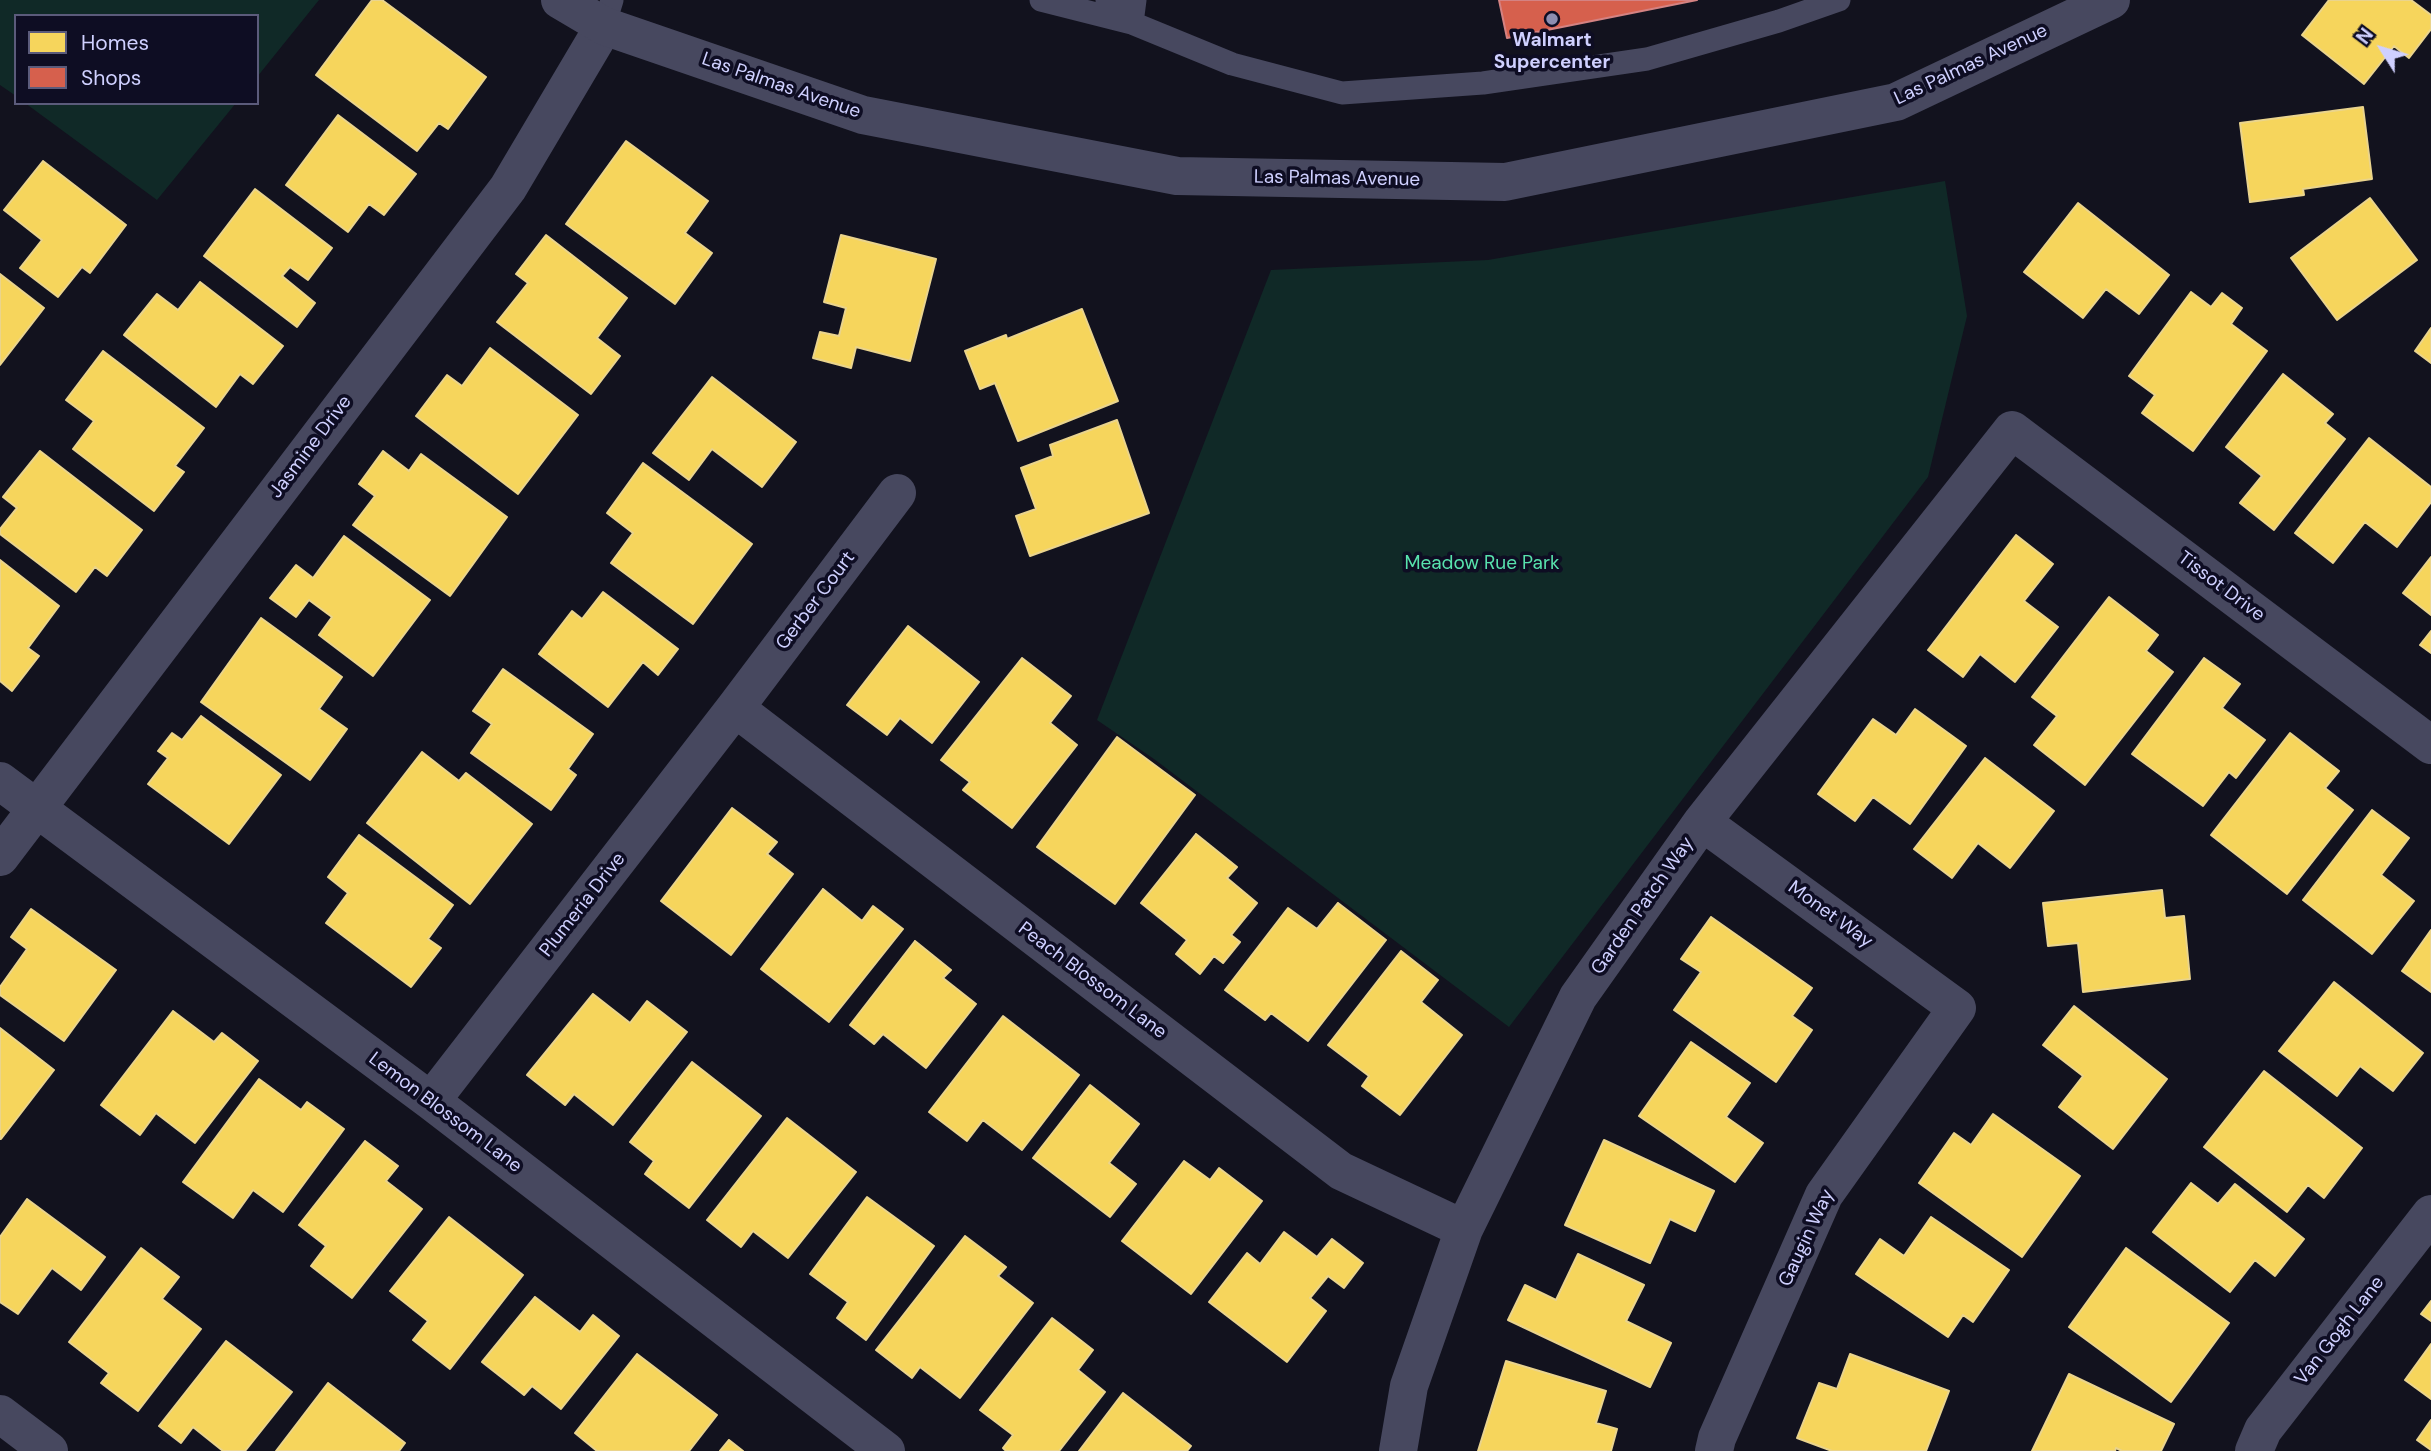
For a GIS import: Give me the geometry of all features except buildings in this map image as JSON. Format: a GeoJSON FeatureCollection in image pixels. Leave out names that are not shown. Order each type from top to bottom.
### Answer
{"type":"FeatureCollection","features":[{"type":"Feature","properties":{"kind":"street","name":"Las Palmas Avenue"},"geometry":{"type":"LineString","coordinates":[[560,0],[608,13],[863,115],[1177,176],[1505,182],[1896,102],[2110,0]]}},
{"type":"Feature","properties":{"kind":"street","name":"Jasmine Drive"},"geometry":{"type":"LineString","coordinates":[[0,857],[508,188],[608,13]]}},
{"type":"Feature","properties":{"kind":"street","name":"Tissot Drive"},"geometry":{"type":"LineString","coordinates":[[2012,430],[2431,745]]}},
{"type":"Feature","properties":{"kind":"street","name":"Garden Patch Way"},"geometry":{"type":"LineString","coordinates":[[1398,1451],[1409,1386],[1464,1229],[1578,997],[1702,822],[2012,430]]}},
{"type":"Feature","properties":{"kind":"street","name":"Gerber Court"},"geometry":{"type":"LineString","coordinates":[[735,709],[897,493]]}},
{"type":"Feature","properties":{"kind":"street","name":"Plumeria Drive"},"geometry":{"type":"LineString","coordinates":[[431,1101],[735,709]]}},
{"type":"Feature","properties":{"kind":"street","name":"Peach Blossom Lane"},"geometry":{"type":"LineString","coordinates":[[735,709],[1341,1171],[1464,1229]]}},
{"type":"Feature","properties":{"kind":"street","name":"Lemon Blossom Lane"},"geometry":{"type":"LineString","coordinates":[[0,781],[431,1101],[886,1451]]}},
{"type":"Feature","properties":{"kind":"street","name":"Monet Way"},"geometry":{"type":"LineString","coordinates":[[1702,822],[1957,1008]]}},
{"type":"Feature","properties":{"kind":"street","name":"Gaugin Way"},"geometry":{"type":"LineString","coordinates":[[1714,1451],[1717,1438],[1824,1195],[1957,1008]]}},
{"type":"Feature","properties":{"kind":"street","name":"Van Gogh Lane"},"geometry":{"type":"LineString","coordinates":[[2254,1451],[2263,1430],[2431,1214]]}},
{"type":"Feature","properties":{"kind":"street"},"geometry":{"type":"LineString","coordinates":[[0,1414],[49,1451]]}},
{"type":"Feature","properties":{"kind":"lane"},"geometry":{"type":"LineString","coordinates":[[1041,0],[1132,23],[1232,64],[1342,93],[1483,83],[1647,59],[1839,0]]}},
{"type":"Feature","properties":{"kind":"lane"},"geometry":{"type":"LineString","coordinates":[[1107,0],[1132,23]]}},
{"type":"Feature","properties":{"kind":"lane"},"geometry":{"type":"LineString","coordinates":[[1132,23],[1135,0]]}},
{"type":"Feature","properties":{"kind":"green space"},"geometry":{"type":"Polygon","coordinates":[[[0,0],[319,0],[259,75],[259,14],[14,14],[14,95],[0,85],[0,0]]]}},
{"type":"Feature","properties":{"kind":"green space"},"geometry":{"type":"Polygon","coordinates":[[[28,105],[234,105],[157,200],[28,105]]]}},
{"type":"Feature","properties":{"kind":"green space","name":"Meadow Rue Park"},"geometry":{"type":"Polygon","coordinates":[[[1945,181],[1967,316],[1928,477],[1509,1027],[1154,759],[1097,720],[1271,270],[1488,260],[1945,181]]]}},
{"type":"Feature","properties":{"kind":"place","name":"Walmart Supercenter"},"geometry":{"type":"Point","coordinates":[1552,19]}}]}
